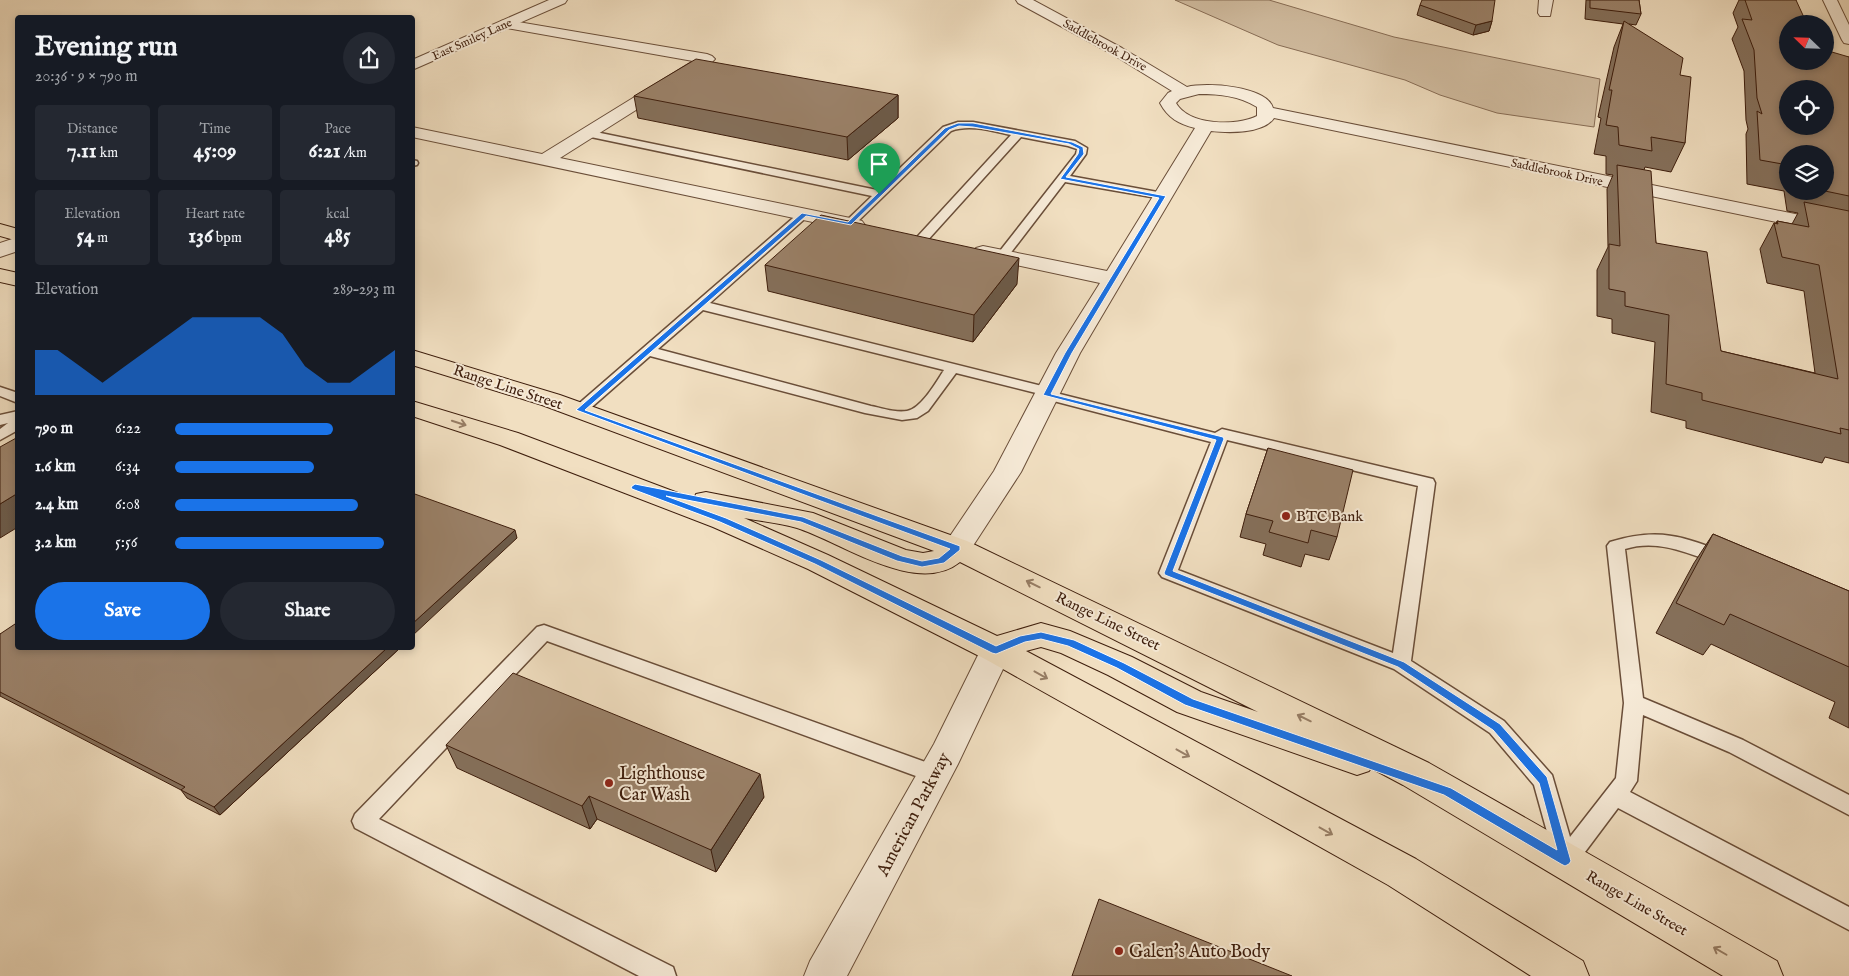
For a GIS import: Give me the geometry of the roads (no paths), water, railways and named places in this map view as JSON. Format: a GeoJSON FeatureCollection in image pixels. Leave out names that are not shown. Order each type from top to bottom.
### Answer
{"type":"FeatureCollection","features":[{"type":"Feature","properties":{"kind":"main road"},"geometry":{"type":"LineString","coordinates":[[0,230],[15,234]]}},
{"type":"Feature","properties":{"kind":"main road"},"geometry":{"type":"LineString","coordinates":[[0,275],[15,279]]}},
{"type":"Feature","properties":{"kind":"main road","name":"Range Line Street"},"geometry":{"type":"LineString","coordinates":[[415,358],[580,410],[957,548],[1408,769],[1762,976]]}},
{"type":"Feature","properties":{"kind":"main road"},"geometry":{"type":"LineString","coordinates":[[415,409],[509,439],[723,520],[818,562],[996,650],[1402,872],[1568,976]]}},
{"type":"Feature","properties":{"kind":"main road"},"geometry":{"type":"LineString","coordinates":[[635,487],[803,520],[900,559],[922,564],[941,561],[957,548]]}},
{"type":"Feature","properties":{"kind":"main road"},"geometry":{"type":"LineString","coordinates":[[996,650],[1023,639],[1041,635],[1070,643],[1120,666],[1189,702],[1448,792]]}},
{"type":"Feature","properties":{"kind":"street","name":"East Smiley Lane"},"geometry":{"type":"LineString","coordinates":[[415,65],[560,0]]}},
{"type":"Feature","properties":{"kind":"street","name":"Saddlebrook Drive"},"geometry":{"type":"LineString","coordinates":[[1023,0],[1117,51],[1186,92]]}},
{"type":"Feature","properties":{"kind":"street"},"geometry":{"type":"LineString","coordinates":[[1830,0],[1849,40]]}},
{"type":"Feature","properties":{"kind":"street"},"geometry":{"type":"LineString","coordinates":[[506,24],[707,59],[544,160]]}},
{"type":"Feature","properties":{"kind":"street"},"geometry":{"type":"LineString","coordinates":[[1198,89],[1223,89],[1253,97],[1265,105],[1266,111],[1266,118],[1254,124],[1223,128],[1191,122],[1170,110],[1168,103],[1174,96],[1186,92],[1198,89]]}},
{"type":"Feature","properties":{"kind":"street","name":"Saddlebrook Drive"},"geometry":{"type":"LineString","coordinates":[[1266,111],[1849,231]]}},
{"type":"Feature","properties":{"kind":"street"},"geometry":{"type":"LineString","coordinates":[[957,548],[1007,472],[1068,353],[1206,124]]}},
{"type":"Feature","properties":{"kind":"street"},"geometry":{"type":"LineString","coordinates":[[415,133],[876,229]]}},
{"type":"Feature","properties":{"kind":"street"},"geometry":{"type":"LineString","coordinates":[[0,251],[15,244]]}},
{"type":"Feature","properties":{"kind":"street"},"geometry":{"type":"LineString","coordinates":[[966,248],[1113,279]]}},
{"type":"Feature","properties":{"kind":"street","name":"American Parkway"},"geometry":{"type":"LineString","coordinates":[[825,976],[935,774],[996,650]]}},
{"type":"Feature","properties":{"kind":"lane"},"geometry":{"type":"LineString","coordinates":[[849,224],[947,129],[958,124],[973,125],[1071,143],[1082,148],[1081,154],[1002,256]]}},
{"type":"Feature","properties":{"kind":"lane"},"geometry":{"type":"LineString","coordinates":[[586,133],[879,194]]}},
{"type":"Feature","properties":{"kind":"lane"},"geometry":{"type":"LineString","coordinates":[[922,239],[1019,133]]}},
{"type":"Feature","properties":{"kind":"lane"},"geometry":{"type":"LineString","coordinates":[[1062,178],[1163,196]]}},
{"type":"Feature","properties":{"kind":"lane"},"geometry":{"type":"LineString","coordinates":[[580,410],[804,214]]}},
{"type":"Feature","properties":{"kind":"lane"},"geometry":{"type":"LineString","coordinates":[[700,305],[952,368],[1220,439]]}},
{"type":"Feature","properties":{"kind":"lane"},"geometry":{"type":"LineString","coordinates":[[648,351],[851,405],[900,416],[913,415],[922,409],[952,368]]}},
{"type":"Feature","properties":{"kind":"lane"},"geometry":{"type":"LineString","coordinates":[[0,391],[15,398]]}},
{"type":"Feature","properties":{"kind":"lane"},"geometry":{"type":"LineString","coordinates":[[0,420],[15,416]]}},
{"type":"Feature","properties":{"kind":"lane"},"geometry":{"type":"LineString","coordinates":[[0,435],[15,423]]}},
{"type":"Feature","properties":{"kind":"lane"},"geometry":{"type":"LineString","coordinates":[[1401,664],[1427,483],[1222,434],[1168,573],[1401,664],[1497,727],[1544,781],[1565,861]]}},
{"type":"Feature","properties":{"kind":"lane"},"geometry":{"type":"LineString","coordinates":[[1565,861],[1626,781],[1634,703],[1616,546],[1640,540],[1660,540],[1705,551],[1741,566]]}},
{"type":"Feature","properties":{"kind":"lane"},"geometry":{"type":"LineString","coordinates":[[664,976],[363,821],[544,632],[935,774]]}},
{"type":"Feature","properties":{"kind":"lane"},"geometry":{"type":"LineString","coordinates":[[1634,703],[1736,746],[1849,806]]}},
{"type":"Feature","properties":{"kind":"lane"},"geometry":{"type":"LineString","coordinates":[[1616,795],[1849,919]]}},
{"type":"Feature","properties":{"kind":"place","name":"BTC Bank"},"geometry":{"type":"Point","coordinates":[1286,516]}},
{"type":"Feature","properties":{"kind":"place","name":"Lighthouse Car Wash"},"geometry":{"type":"Point","coordinates":[609,783]}},
{"type":"Feature","properties":{"kind":"place","name":"Galen's Auto Body"},"geometry":{"type":"Point","coordinates":[1119,951]}}]}
